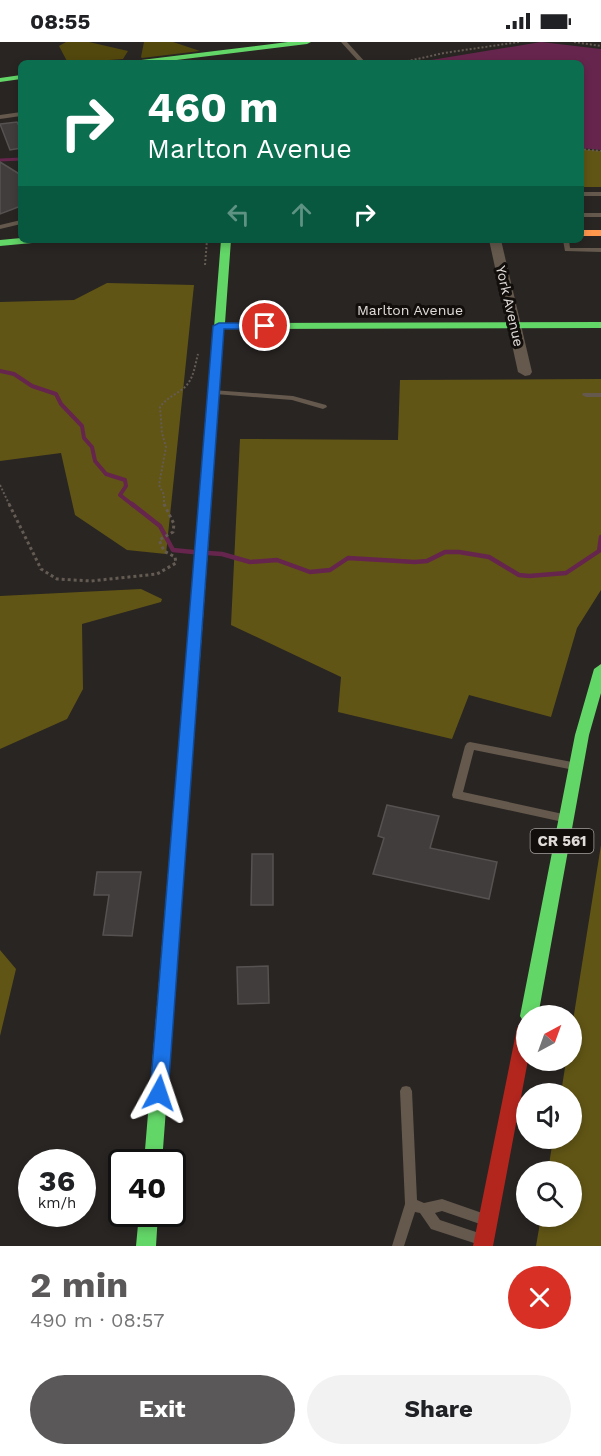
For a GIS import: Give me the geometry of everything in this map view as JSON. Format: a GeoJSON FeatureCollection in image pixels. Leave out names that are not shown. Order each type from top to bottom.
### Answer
{"type":"FeatureCollection","features":[{"type":"Feature","properties":{"kind":"street"},"geometry":{"type":"LineString","coordinates":[[178,42],[222,52]]}},
{"type":"Feature","properties":{"kind":"street"},"geometry":{"type":"LineString","coordinates":[[133,60],[222,52],[240,46],[307,42]]}},
{"type":"Feature","properties":{"kind":"street"},"geometry":{"type":"LineString","coordinates":[[0,80],[18,77]]}},
{"type":"Feature","properties":{"kind":"street"},"geometry":{"type":"LineString","coordinates":[[584,233],[601,233]]}},
{"type":"Feature","properties":{"kind":"street"},"geometry":{"type":"LineString","coordinates":[[0,243],[18,241]]}},
{"type":"Feature","properties":{"kind":"street"},"geometry":{"type":"LineString","coordinates":[[154,1149],[226,243]]}},
{"type":"Feature","properties":{"kind":"street","name":"York Avenue"},"geometry":{"type":"LineString","coordinates":[[496,243],[525,372]]}},
{"type":"Feature","properties":{"kind":"street","name":"Marlton Avenue"},"geometry":{"type":"LineString","coordinates":[[219,326],[601,325]]}},
{"type":"Feature","properties":{"kind":"street","name":"CR 561"},"geometry":{"type":"LineString","coordinates":[[531,1005],[576,767],[593,690],[601,669]]}},
{"type":"Feature","properties":{"kind":"street"},"geometry":{"type":"LineString","coordinates":[[483,1243],[518,1071]]}},
{"type":"Feature","properties":{"kind":"street"},"geometry":{"type":"LineString","coordinates":[[147,1246],[148,1227]]}},
{"type":"Feature","properties":{"kind":"lane"},"geometry":{"type":"LineString","coordinates":[[344,42],[360,60]]}},
{"type":"Feature","properties":{"kind":"lane"},"geometry":{"type":"LineString","coordinates":[[0,117],[18,114]]}},
{"type":"Feature","properties":{"kind":"lane"},"geometry":{"type":"LineString","coordinates":[[584,194],[601,194]]}},
{"type":"Feature","properties":{"kind":"lane"},"geometry":{"type":"LineString","coordinates":[[584,215],[601,215]]}},
{"type":"Feature","properties":{"kind":"lane"},"geometry":{"type":"LineString","coordinates":[[0,227],[18,223]]}},
{"type":"Feature","properties":{"kind":"lane"},"geometry":{"type":"LineString","coordinates":[[566,243],[567,250],[601,250]]}},
{"type":"Feature","properties":{"kind":"lane"},"geometry":{"type":"LineString","coordinates":[[214,392],[293,398],[323,407]]}},
{"type":"Feature","properties":{"kind":"lane"},"geometry":{"type":"LineString","coordinates":[[586,395],[601,395]]}},
{"type":"Feature","properties":{"kind":"lane"},"geometry":{"type":"LineString","coordinates":[[566,819],[457,795],[470,746],[576,767]]}},
{"type":"Feature","properties":{"kind":"lane"},"geometry":{"type":"LineString","coordinates":[[398,1246],[417,1206],[406,1091]]}},
{"type":"Feature","properties":{"kind":"lane"},"geometry":{"type":"LineString","coordinates":[[417,1206],[442,1205],[488,1221]]}},
{"type":"Feature","properties":{"kind":"lane"},"geometry":{"type":"LineString","coordinates":[[417,1206],[436,1225],[483,1243]]}},
{"type":"Feature","properties":{"kind":"path"},"geometry":{"type":"LineString","coordinates":[[412,60],[519,42]]}},
{"type":"Feature","properties":{"kind":"path"},"geometry":{"type":"LineString","coordinates":[[574,42],[601,46]]}},
{"type":"Feature","properties":{"kind":"path"},"geometry":{"type":"LineString","coordinates":[[584,149],[601,151]]}},
{"type":"Feature","properties":{"kind":"path"},"geometry":{"type":"LineString","coordinates":[[0,485],[41,569],[58,579],[157,574],[176,563],[175,557],[164,550],[159,540],[164,535],[173,532],[174,524],[164,507],[164,495],[159,485],[166,447],[162,433],[163,423],[159,416],[160,407],[167,398],[185,387],[193,375],[200,344]]}},
{"type":"Feature","properties":{"kind":"shaded area"},"geometry":{"type":"Polygon","coordinates":[[[66,42],[89,42],[128,51],[123,59],[66,60],[59,46],[66,42]]]}},
{"type":"Feature","properties":{"kind":"shaded area"},"geometry":{"type":"Polygon","coordinates":[[[144,42],[173,42],[200,51],[142,58],[144,42]]]}},
{"type":"Feature","properties":{"kind":"shaded area"},"geometry":{"type":"Polygon","coordinates":[[[541,42],[601,49],[601,150],[584,148],[584,60],[431,60],[541,42]]]}},
{"type":"Feature","properties":{"kind":"shaded area"},"geometry":{"type":"Polygon","coordinates":[[[584,149],[601,151],[601,187],[584,187],[584,149]]]}},
{"type":"Feature","properties":{"kind":"shaded area"},"geometry":{"type":"Polygon","coordinates":[[[107,283],[194,285],[166,554],[127,550],[75,515],[61,453],[0,461],[0,302],[74,300],[107,283]]]}},
{"type":"Feature","properties":{"kind":"shaded area"},"geometry":{"type":"Polygon","coordinates":[[[601,379],[601,590],[577,628],[551,717],[469,695],[452,739],[338,712],[341,677],[231,625],[240,439],[398,440],[400,380],[601,379]]]}},
{"type":"Feature","properties":{"kind":"shaded area"},"geometry":{"type":"Polygon","coordinates":[[[141,589],[162,599],[161,602],[82,624],[83,689],[67,719],[0,749],[0,596],[141,589]]]}},
{"type":"Feature","properties":{"kind":"shaded area"},"geometry":{"type":"Polygon","coordinates":[[[601,845],[601,1246],[536,1246],[539,1227],[582,1227],[582,1161],[550,1161],[551,1149],[582,1149],[582,1083],[563,1083],[564,1071],[582,1071],[582,1005],[576,1005],[601,845]]]}},
{"type":"Feature","properties":{"kind":"shaded area"},"geometry":{"type":"Polygon","coordinates":[[[0,950],[16,969],[0,1036],[0,950]]]}},
{"type":"Feature","properties":{"kind":"building"},"geometry":{"type":"Polygon","coordinates":[[[17,122],[18,149],[10,150],[0,124],[17,122]]]}},
{"type":"Feature","properties":{"kind":"building"},"geometry":{"type":"Polygon","coordinates":[[[0,162],[18,173],[18,207],[0,214],[0,162]]]}},
{"type":"Feature","properties":{"kind":"building"},"geometry":{"type":"Polygon","coordinates":[[[387,805],[439,816],[430,848],[497,862],[489,899],[373,874],[384,838],[378,836],[387,805]]]}},
{"type":"Feature","properties":{"kind":"building"},"geometry":{"type":"Polygon","coordinates":[[[252,854],[273,854],[273,905],[251,905],[252,854]]]}},
{"type":"Feature","properties":{"kind":"building"},"geometry":{"type":"Polygon","coordinates":[[[97,872],[141,872],[132,936],[103,935],[109,895],[94,895],[97,872]]]}},
{"type":"Feature","properties":{"kind":"building"},"geometry":{"type":"Polygon","coordinates":[[[268,966],[269,1003],[238,1004],[237,967],[268,966]]]}},
{"type":"Feature","properties":{"kind":"waterway"},"geometry":{"type":"LineString","coordinates":[[0,160],[18,159]]}},
{"type":"Feature","properties":{"kind":"waterway"},"geometry":{"type":"LineString","coordinates":[[0,371],[14,374],[32,386],[56,394],[61,404],[82,426],[84,438],[92,447],[95,461],[106,474],[125,480],[126,486],[120,495],[134,506]]}},
{"type":"Feature","properties":{"kind":"waterway"},"geometry":{"type":"LineString","coordinates":[[132,504],[160,526],[173,550],[193,552]]}},
{"type":"Feature","properties":{"kind":"waterway"},"geometry":{"type":"LineString","coordinates":[[208,553],[222,554],[250,562],[277,560],[310,572],[330,570],[348,558],[415,562],[427,561],[445,552],[459,552],[489,557],[519,575],[529,576],[566,573],[599,551],[601,537]]}},
{"type":"Feature","properties":{"kind":"traffic: fast"},"geometry":{"type":"LineString","coordinates":[[158,60],[307,42]]}},
{"type":"Feature","properties":{"kind":"traffic: fast"},"geometry":{"type":"LineString","coordinates":[[0,80],[18,77]]}},
{"type":"Feature","properties":{"kind":"traffic: fast"},"geometry":{"type":"LineString","coordinates":[[0,243],[18,241]]}},
{"type":"Feature","properties":{"kind":"traffic: fast"},"geometry":{"type":"LineString","coordinates":[[217,353],[226,243]]}},
{"type":"Feature","properties":{"kind":"traffic: fast"},"geometry":{"type":"LineString","coordinates":[[219,326],[601,325]]}},
{"type":"Feature","properties":{"kind":"traffic: fast"},"geometry":{"type":"LineString","coordinates":[[154,1149],[195,632]]}},
{"type":"Feature","properties":{"kind":"traffic: fast"},"geometry":{"type":"LineString","coordinates":[[531,1005],[582,735],[601,669]]}},
{"type":"Feature","properties":{"kind":"traffic: fast"},"geometry":{"type":"LineString","coordinates":[[146,1246],[148,1227]]}},
{"type":"Feature","properties":{"kind":"traffic: slow"},"geometry":{"type":"LineString","coordinates":[[584,233],[601,233]]}},
{"type":"Feature","properties":{"kind":"traffic: slow"},"geometry":{"type":"LineString","coordinates":[[195,632],[217,353]]}},
{"type":"Feature","properties":{"kind":"traffic: jam"},"geometry":{"type":"LineString","coordinates":[[483,1246],[518,1071]]}},
{"type":"Feature","properties":{"kind":"route"},"geometry":{"type":"LineString","coordinates":[[159,1093],[219,326],[265,326]]}}]}
